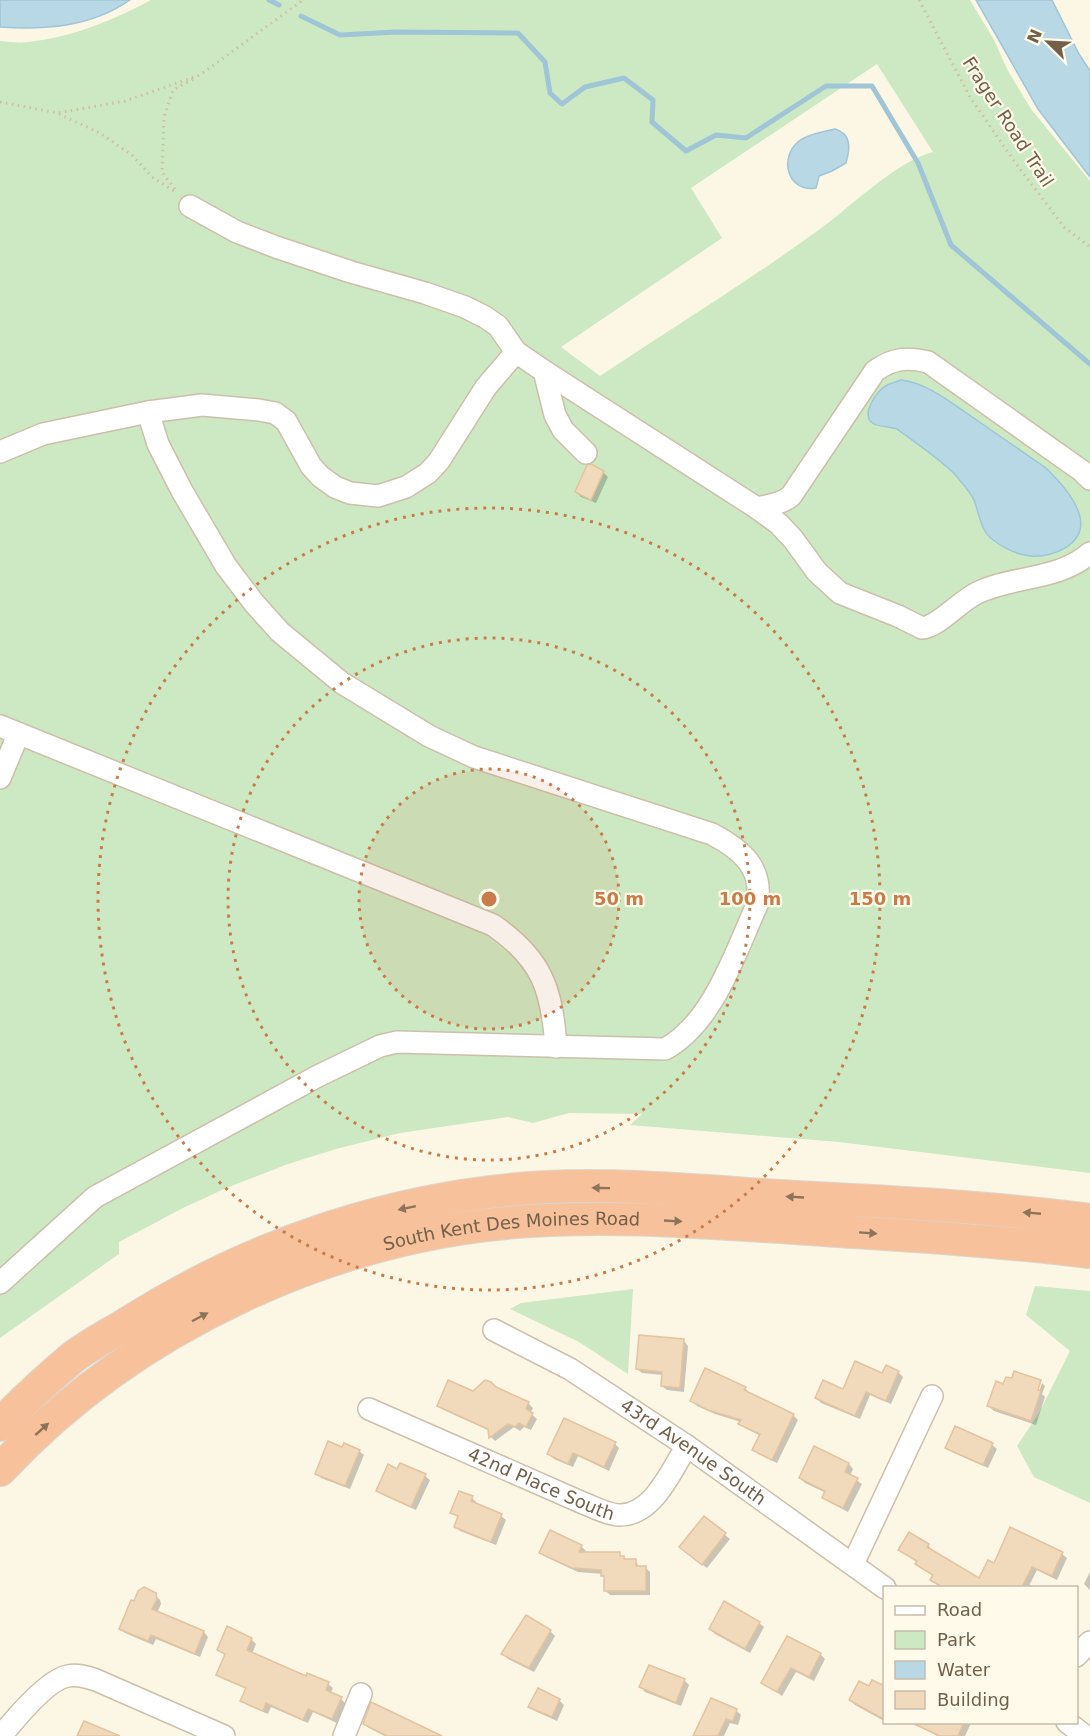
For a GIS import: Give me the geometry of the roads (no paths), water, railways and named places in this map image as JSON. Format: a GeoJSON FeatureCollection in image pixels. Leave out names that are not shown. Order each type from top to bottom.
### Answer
{"type":"FeatureCollection","features":[{"type":"Feature","properties":{"kind":"highway","name":"South Kent Des Moines Road"},"geometry":{"type":"LineString","coordinates":[[0,1425],[25,1398],[75,1356],[183,1289],[274,1246],[321,1230],[360,1218],[452,1198],[546,1187],[640,1188],[869,1201],[1019,1212],[1090,1220]]}},
{"type":"Feature","properties":{"kind":"highway","name":"South Kent Des Moines Road"},"geometry":{"type":"LineString","coordinates":[[0,1470],[18,1450],[64,1409],[116,1367],[194,1320],[283,1278],[383,1245],[425,1235],[530,1221],[609,1219],[1003,1242],[1090,1252]]}},
{"type":"Feature","properties":{"kind":"street"},"geometry":{"type":"LineString","coordinates":[[190,206],[237,232],[276,247],[351,272],[426,293],[485,317],[498,326],[516,352],[757,507],[779,524],[817,572],[840,593],[922,628],[934,624],[956,606],[976,594],[992,587],[1070,567],[1090,553]]}},
{"type":"Feature","properties":{"kind":"street"},"geometry":{"type":"LineString","coordinates":[[0,452],[43,434],[148,412],[202,405],[275,413],[286,421],[311,466],[320,476],[335,487],[350,493],[378,496],[406,487],[428,473],[439,461],[486,387],[516,352]]}},
{"type":"Feature","properties":{"kind":"street"},"geometry":{"type":"LineString","coordinates":[[757,507],[785,501],[791,496],[875,371],[884,364],[904,357],[927,362],[1082,471],[1090,479]]}},
{"type":"Feature","properties":{"kind":"street"},"geometry":{"type":"LineString","coordinates":[[544,371],[555,415],[564,430],[586,453]]}},
{"type":"Feature","properties":{"kind":"street"},"geometry":{"type":"LineString","coordinates":[[0,1283],[95,1197],[318,1076],[380,1046],[396,1042],[665,1049],[677,1043],[694,1026],[718,993],[757,905],[758,881],[748,862],[727,842],[694,827],[474,757],[429,736],[342,683],[280,632],[226,566],[182,492],[158,444],[148,412]]}},
{"type":"Feature","properties":{"kind":"street"},"geometry":{"type":"LineString","coordinates":[[0,778],[9,730],[493,925],[511,937],[533,960],[548,990],[554,1012],[556,1047]]}},
{"type":"Feature","properties":{"kind":"street","name":"43rd Avenue South"},"geometry":{"type":"LineString","coordinates":[[494,1330],[570,1369],[687,1446],[884,1586]]}},
{"type":"Feature","properties":{"kind":"street"},"geometry":{"type":"LineString","coordinates":[[853,1564],[932,1396]]}},
{"type":"Feature","properties":{"kind":"street","name":"42nd Place South"},"geometry":{"type":"LineString","coordinates":[[369,1409],[583,1503],[617,1515],[630,1515],[646,1506],[660,1490],[687,1446]]}},
{"type":"Feature","properties":{"kind":"street"},"geometry":{"type":"LineString","coordinates":[[1078,1655],[1090,1642]]}},
{"type":"Feature","properties":{"kind":"street"},"geometry":{"type":"LineString","coordinates":[[1,1736],[56,1680],[81,1675],[224,1736]]}},
{"type":"Feature","properties":{"kind":"street"},"geometry":{"type":"LineString","coordinates":[[344,1736],[361,1694]]}},
{"type":"Feature","properties":{"kind":"street"},"geometry":{"type":"LineString","coordinates":[[1070,1724],[1086,1736]]}},
{"type":"Feature","properties":{"kind":"water"},"geometry":{"type":"Polygon","coordinates":[[[0,0],[130,0],[100,16],[84,21],[34,28],[0,27],[0,0]]]}},
{"type":"Feature","properties":{"kind":"water"},"geometry":{"type":"Polygon","coordinates":[[[976,0],[1052,0],[1090,71],[1090,177],[1038,109],[976,0]]]}},
{"type":"Feature","properties":{"kind":"water"},"geometry":{"type":"Polygon","coordinates":[[[835,129],[841,131],[847,138],[849,147],[846,163],[819,176],[816,188],[799,185],[789,173],[789,156],[793,148],[807,136],[835,129]]]}},
{"type":"Feature","properties":{"kind":"water"},"geometry":{"type":"Polygon","coordinates":[[[901,380],[922,386],[941,396],[1046,468],[1066,491],[1078,510],[1081,527],[1073,542],[1049,555],[1031,556],[1011,551],[989,537],[983,527],[974,500],[952,472],[897,429],[876,425],[870,420],[869,409],[875,397],[887,385],[901,380]]]}},
{"type":"Feature","properties":{"kind":"waterway"},"geometry":{"type":"LineString","coordinates":[[269,0],[279,5]]}},
{"type":"Feature","properties":{"kind":"waterway"},"geometry":{"type":"LineString","coordinates":[[301,16],[340,35],[396,32],[518,33],[545,62],[550,93],[562,104],[585,87],[624,78],[653,100],[652,122],[686,151],[716,135],[746,138],[826,86],[872,86],[918,163],[951,245],[1090,364]]}}]}
